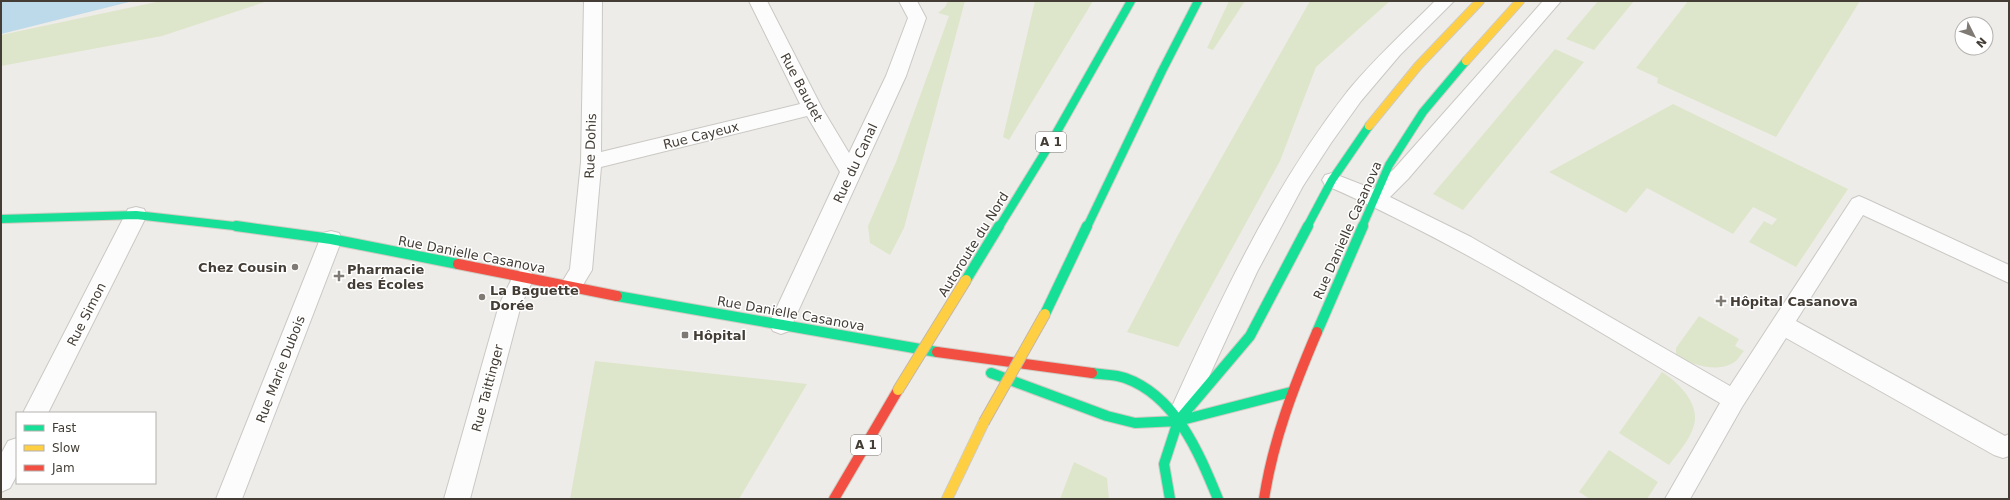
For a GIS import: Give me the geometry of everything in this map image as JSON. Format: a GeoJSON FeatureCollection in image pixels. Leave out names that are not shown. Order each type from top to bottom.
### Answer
{"type":"FeatureCollection","features":[{"type":"Feature","properties":{"kind":"main road","name":"Autoroute du Nord"},"geometry":{"type":"LineString","coordinates":[[834,499],[898,390],[1050,144],[1131,1]]}},
{"type":"Feature","properties":{"kind":"main road"},"geometry":{"type":"LineString","coordinates":[[947,499],[984,422],[1045,314],[1155,84],[1198,1]]}},
{"type":"Feature","properties":{"kind":"main road","name":"Rue Danielle Casanova"},"geometry":{"type":"LineString","coordinates":[[1178,421],[1250,336],[1332,180],[1378,113],[1418,66],[1480,1]]}},
{"type":"Feature","properties":{"kind":"main road","name":"Rue Danielle Casanova"},"geometry":{"type":"LineString","coordinates":[[935,352],[1107,416],[1135,423],[1178,421],[1290,392],[1376,199],[1389,165],[1423,112],[1451,77],[1520,1]]}},
{"type":"Feature","properties":{"kind":"main road","name":"Rue Danielle Casanova"},"geometry":{"type":"LineString","coordinates":[[1,219],[136,216],[190,220],[331,239],[600,293],[935,352],[1126,378],[1154,392],[1178,421]]}},
{"type":"Feature","properties":{"kind":"main road"},"geometry":{"type":"LineString","coordinates":[[1264,499],[1267,475],[1290,392]]}},
{"type":"Feature","properties":{"kind":"main road"},"geometry":{"type":"LineString","coordinates":[[1170,499],[1164,464],[1178,421]]}},
{"type":"Feature","properties":{"kind":"main road"},"geometry":{"type":"LineString","coordinates":[[1178,421],[1201,457],[1218,499]]}},
{"type":"Feature","properties":{"kind":"street","name":"Rue Dohis"},"geometry":{"type":"LineString","coordinates":[[570,287],[581,270],[591,162],[593,1]]}},
{"type":"Feature","properties":{"kind":"street","name":"Rue Baudet"},"geometry":{"type":"LineString","coordinates":[[758,1],[812,108],[850,172]]}},
{"type":"Feature","properties":{"kind":"street","name":"Rue du Canal"},"geometry":{"type":"LineString","coordinates":[[781,324],[850,172],[896,76],[918,18],[908,1]]}},
{"type":"Feature","properties":{"kind":"street","name":"Rue Cayeux"},"geometry":{"type":"LineString","coordinates":[[591,162],[812,108]]}},
{"type":"Feature","properties":{"kind":"street","name":"Rue Simon"},"geometry":{"type":"LineString","coordinates":[[36,412],[136,216]]}},
{"type":"Feature","properties":{"kind":"street","name":"Rue Marie Dubois"},"geometry":{"type":"LineString","coordinates":[[229,499],[331,239]]}},
{"type":"Feature","properties":{"kind":"street","name":"Rue Taittinger"},"geometry":{"type":"LineString","coordinates":[[457,499],[510,305],[523,278]]}},
{"type":"Feature","properties":{"kind":"street"},"geometry":{"type":"LineString","coordinates":[[1,480],[16,451]]}},
{"type":"Feature","properties":{"kind":"lane"},"geometry":{"type":"LineString","coordinates":[[1178,421],[1220,323],[1294,186],[1337,120],[1386,59],[1445,1]]}},
{"type":"Feature","properties":{"kind":"lane"},"geometry":{"type":"LineString","coordinates":[[1376,199],[1401,174],[1552,1]]}},
{"type":"Feature","properties":{"kind":"lane"},"geometry":{"type":"LineString","coordinates":[[1332,180],[1376,199],[1464,243],[1734,400]]}},
{"type":"Feature","properties":{"kind":"lane"},"geometry":{"type":"LineString","coordinates":[[1677,499],[1734,400],[1781,324],[1859,204],[2009,275]]}},
{"type":"Feature","properties":{"kind":"lane"},"geometry":{"type":"LineString","coordinates":[[1781,324],[2003,447],[2009,446]]}},
{"type":"Feature","properties":{"kind":"green space"},"geometry":{"type":"Polygon","coordinates":[[[161,1],[268,1],[162,36],[1,66],[1,35],[161,1]]]}},
{"type":"Feature","properties":{"kind":"green space"},"geometry":{"type":"Polygon","coordinates":[[[948,1],[965,1],[904,228],[890,255],[870,243],[868,226],[896,162],[949,16],[938,13],[945,7],[948,1]]]}},
{"type":"Feature","properties":{"kind":"green space"},"geometry":{"type":"Polygon","coordinates":[[[1035,1],[1093,1],[1009,140],[1003,137],[1035,1]]]}},
{"type":"Feature","properties":{"kind":"green space"},"geometry":{"type":"Polygon","coordinates":[[[1229,1],[1245,1],[1213,50],[1207,48],[1229,1]]]}},
{"type":"Feature","properties":{"kind":"green space"},"geometry":{"type":"Polygon","coordinates":[[[1310,1],[1390,1],[1316,67],[1280,161],[1178,347],[1127,332],[1179,233],[1310,1]]]}},
{"type":"Feature","properties":{"kind":"green space"},"geometry":{"type":"Polygon","coordinates":[[[1598,1],[1634,1],[1594,50],[1566,39],[1598,1]]]}},
{"type":"Feature","properties":{"kind":"green space"},"geometry":{"type":"Polygon","coordinates":[[[1688,1],[1860,1],[1776,137],[1657,83],[1658,78],[1636,68],[1688,1]]]}},
{"type":"Feature","properties":{"kind":"green space"},"geometry":{"type":"Polygon","coordinates":[[[1555,49],[1584,62],[1463,210],[1433,194],[1555,49]]]}},
{"type":"Feature","properties":{"kind":"green space"},"geometry":{"type":"Polygon","coordinates":[[[1673,104],[1848,189],[1796,267],[1749,242],[1764,221],[1772,225],[1777,219],[1753,207],[1733,234],[1647,188],[1626,213],[1549,172],[1673,104]]]}},
{"type":"Feature","properties":{"kind":"green space"},"geometry":{"type":"Polygon","coordinates":[[[1699,316],[1739,339],[1735,346],[1744,351],[1736,361],[1722,367],[1706,367],[1682,359],[1676,355],[1676,348],[1699,316]]]}},
{"type":"Feature","properties":{"kind":"green space"},"geometry":{"type":"Polygon","coordinates":[[[595,361],[807,384],[739,499],[570,499],[595,361]]]}},
{"type":"Feature","properties":{"kind":"green space"},"geometry":{"type":"Polygon","coordinates":[[[1662,372],[1682,388],[1692,403],[1695,419],[1689,438],[1669,465],[1619,433],[1662,372]]]}},
{"type":"Feature","properties":{"kind":"green space"},"geometry":{"type":"Polygon","coordinates":[[[1609,450],[1658,482],[1647,499],[1590,499],[1579,492],[1609,450]]]}},
{"type":"Feature","properties":{"kind":"green space"},"geometry":{"type":"Polygon","coordinates":[[[1074,462],[1107,478],[1109,499],[1060,499],[1074,462]]]}},
{"type":"Feature","properties":{"kind":"water"},"geometry":{"type":"Polygon","coordinates":[[[1,1],[133,1],[1,34],[1,1]]]}},
{"type":"Feature","properties":{"kind":"traffic: fast"},"geometry":{"type":"LineString","coordinates":[[966,280],[1050,144],[1131,1]]}},
{"type":"Feature","properties":{"kind":"traffic: fast"},"geometry":{"type":"LineString","coordinates":[[1045,314],[1162,71],[1198,1]]}},
{"type":"Feature","properties":{"kind":"traffic: fast"},"geometry":{"type":"LineString","coordinates":[[1317,332],[1389,165],[1423,112],[1466,61]]}},
{"type":"Feature","properties":{"kind":"traffic: fast"},"geometry":{"type":"LineString","coordinates":[[1170,499],[1164,464],[1178,421],[1250,336],[1332,180],[1369,126]]}},
{"type":"Feature","properties":{"kind":"traffic: fast"},"geometry":{"type":"LineString","coordinates":[[1,219],[136,215],[190,220],[331,239],[458,264]]}},
{"type":"Feature","properties":{"kind":"traffic: fast"},"geometry":{"type":"LineString","coordinates":[[617,296],[937,352]]}},
{"type":"Feature","properties":{"kind":"traffic: fast"},"geometry":{"type":"LineString","coordinates":[[991,373],[1107,416],[1135,423],[1178,421],[1291,392]]}},
{"type":"Feature","properties":{"kind":"traffic: fast"},"geometry":{"type":"LineString","coordinates":[[1092,373],[1125,378],[1142,385],[1157,396],[1171,411],[1194,446],[1218,499]]}},
{"type":"Feature","properties":{"kind":"traffic: slow"},"geometry":{"type":"LineString","coordinates":[[1369,126],[1418,66],[1480,1]]}},
{"type":"Feature","properties":{"kind":"traffic: slow"},"geometry":{"type":"LineString","coordinates":[[1466,61],[1520,1]]}},
{"type":"Feature","properties":{"kind":"traffic: slow"},"geometry":{"type":"LineString","coordinates":[[898,390],[966,280]]}},
{"type":"Feature","properties":{"kind":"traffic: slow"},"geometry":{"type":"LineString","coordinates":[[984,422],[1045,314]]}},
{"type":"Feature","properties":{"kind":"traffic: slow"},"geometry":{"type":"LineString","coordinates":[[947,499],[984,422]]}},
{"type":"Feature","properties":{"kind":"traffic: jam"},"geometry":{"type":"LineString","coordinates":[[458,264],[617,296]]}},
{"type":"Feature","properties":{"kind":"traffic: jam"},"geometry":{"type":"LineString","coordinates":[[1264,499],[1267,477],[1284,414],[1317,332]]}},
{"type":"Feature","properties":{"kind":"traffic: jam"},"geometry":{"type":"LineString","coordinates":[[937,352],[1092,373]]}},
{"type":"Feature","properties":{"kind":"traffic: jam"},"geometry":{"type":"LineString","coordinates":[[834,499],[898,390]]}},
{"type":"Feature","properties":{"kind":"place","name":"Chez Cousin"},"geometry":{"type":"Point","coordinates":[295,267]}},
{"type":"Feature","properties":{"kind":"place","name":"Pharmacie des Écoles"},"geometry":{"type":"Point","coordinates":[339,276]}},
{"type":"Feature","properties":{"kind":"place","name":"La Baguette Dorée"},"geometry":{"type":"Point","coordinates":[482,297]}},
{"type":"Feature","properties":{"kind":"place","name":"Hôpital Casanova"},"geometry":{"type":"Point","coordinates":[1721,301]}},
{"type":"Feature","properties":{"kind":"place","name":"Hôpital"},"geometry":{"type":"Point","coordinates":[685,335]}}]}
